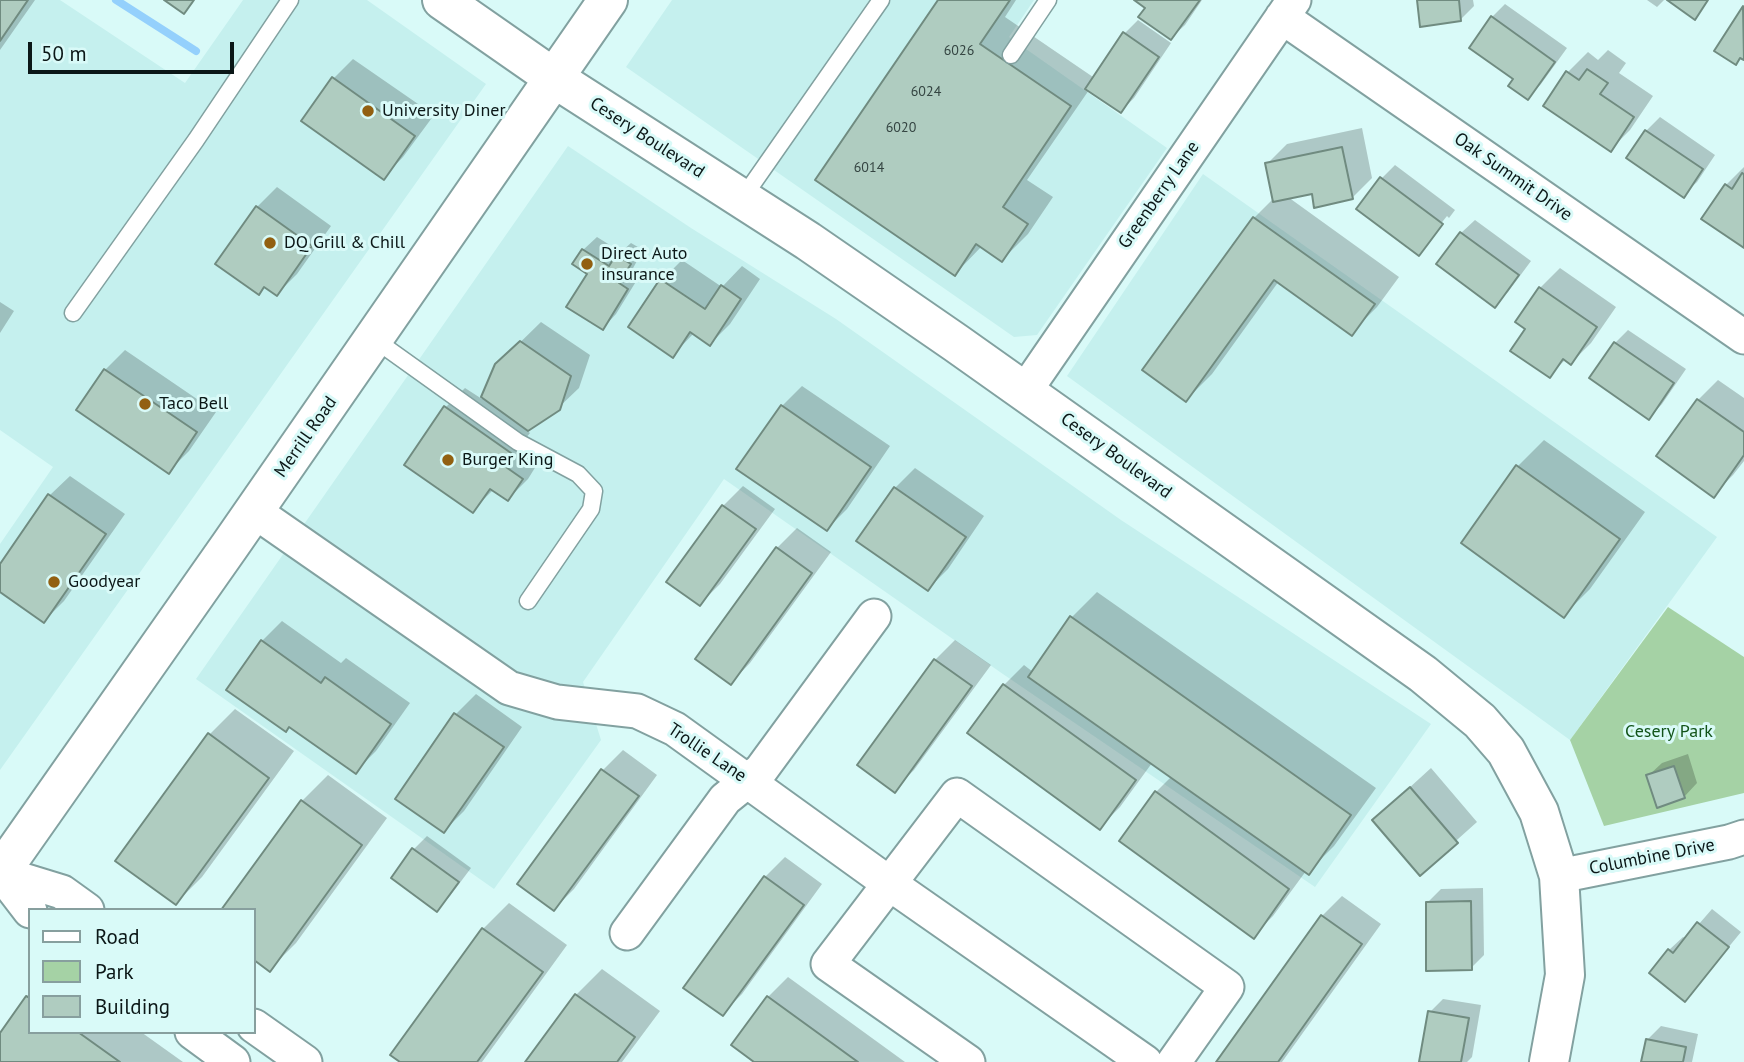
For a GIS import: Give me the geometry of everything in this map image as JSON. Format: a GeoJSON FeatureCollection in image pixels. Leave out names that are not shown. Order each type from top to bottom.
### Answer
{"type":"FeatureCollection","features":[{"type":"Feature","properties":{"kind":"main road","name":"Cesery Boulevard"},"geometry":{"type":"LineString","coordinates":[[442,0],[554,79],[808,241],[1025,391],[1423,674],[1480,721],[1506,751],[1539,812],[1559,876],[1565,975],[1549,1062]]}},
{"type":"Feature","properties":{"kind":"main road","name":"Merrill Road"},"geometry":{"type":"LineString","coordinates":[[0,873],[608,0]]}},
{"type":"Feature","properties":{"kind":"street","name":"Oak Summit Drive"},"geometry":{"type":"LineString","coordinates":[[1288,9],[1744,337]]}},
{"type":"Feature","properties":{"kind":"street","name":"Greenberry Lane"},"geometry":{"type":"LineString","coordinates":[[1025,391],[1288,9]]}},
{"type":"Feature","properties":{"kind":"street","name":"Trollie Lane"},"geometry":{"type":"LineString","coordinates":[[254,511],[509,688],[557,702],[637,712],[675,729],[890,884],[1145,1062]]}},
{"type":"Feature","properties":{"kind":"street"},"geometry":{"type":"LineString","coordinates":[[627,933],[726,799],[761,770],[874,616]]}},
{"type":"Feature","properties":{"kind":"street"},"geometry":{"type":"LineString","coordinates":[[968,1062],[828,964],[957,795],[1227,987],[1174,1062]]}},
{"type":"Feature","properties":{"kind":"street","name":"Columbine Drive"},"geometry":{"type":"LineString","coordinates":[[1559,876],[1729,842],[1744,836]]}},
{"type":"Feature","properties":{"kind":"street"},"geometry":{"type":"LineString","coordinates":[[0,873],[62,892],[84,908]]}},
{"type":"Feature","properties":{"kind":"street"},"geometry":{"type":"LineString","coordinates":[[0,873],[28,908]]}},
{"type":"Feature","properties":{"kind":"street"},"geometry":{"type":"LineString","coordinates":[[256,1027],[306,1062]]}},
{"type":"Feature","properties":{"kind":"street"},"geometry":{"type":"LineString","coordinates":[[194,1034],[233,1062]]}},
{"type":"Feature","properties":{"kind":"lane"},"geometry":{"type":"LineString","coordinates":[[73,313],[196,140],[290,0]]}},
{"type":"Feature","properties":{"kind":"lane"},"geometry":{"type":"LineString","coordinates":[[742,199],[881,0]]}},
{"type":"Feature","properties":{"kind":"lane"},"geometry":{"type":"LineString","coordinates":[[1011,55],[1048,0]]}},
{"type":"Feature","properties":{"kind":"lane"},"geometry":{"type":"LineString","coordinates":[[374,339],[518,442],[578,474],[594,491],[591,509],[528,601]]}},
{"type":"Feature","properties":{"kind":"shaded area"},"geometry":{"type":"Polygon","coordinates":[[[0,0],[60,0],[185,83],[243,0],[367,0],[486,84],[0,770],[0,544],[53,467],[0,430],[0,0]]]}},
{"type":"Feature","properties":{"kind":"shaded area"},"geometry":{"type":"Polygon","coordinates":[[[672,0],[1034,0],[1009,37],[1167,148],[1037,335],[1014,337],[626,67],[672,0]]]}},
{"type":"Feature","properties":{"kind":"shaded area"},"geometry":{"type":"Polygon","coordinates":[[[568,146],[691,228],[836,319],[1121,520],[1431,724],[1315,887],[724,479],[583,682],[601,740],[494,889],[196,679],[568,146]]]}},
{"type":"Feature","properties":{"kind":"shaded area"},"geometry":{"type":"Polygon","coordinates":[[[1203,174],[1717,537],[1570,740],[1067,376],[1203,174]]]}},
{"type":"Feature","properties":{"kind":"green space","name":"Cesery Park"},"geometry":{"type":"Polygon","coordinates":[[[1668,607],[1744,657],[1744,793],[1604,826],[1570,740],[1668,607]]]}},
{"type":"Feature","properties":{"kind":"building"},"geometry":{"type":"Polygon","coordinates":[[[0,0],[28,0],[0,41],[0,0]]]}},
{"type":"Feature","properties":{"kind":"building"},"geometry":{"type":"Polygon","coordinates":[[[164,0],[194,0],[184,14],[164,0]]]}},
{"type":"Feature","properties":{"kind":"building"},"geometry":{"type":"Polygon","coordinates":[[[938,0],[1010,0],[980,44],[1071,106],[1003,207],[1028,224],[1002,262],[976,244],[955,276],[815,180],[938,0]]]}},
{"type":"Feature","properties":{"kind":"building"},"geometry":{"type":"Polygon","coordinates":[[[1134,0],[1200,0],[1171,40],[1138,17],[1145,8],[1134,0]]]}},
{"type":"Feature","properties":{"kind":"building"},"geometry":{"type":"Polygon","coordinates":[[[1417,0],[1459,0],[1461,21],[1420,27],[1417,0]]]}},
{"type":"Feature","properties":{"kind":"building"},"geometry":{"type":"Polygon","coordinates":[[[1667,0],[1708,0],[1695,20],[1667,0]]]}},
{"type":"Feature","properties":{"kind":"building"},"geometry":{"type":"Polygon","coordinates":[[[1743,6],[1744,60],[1740,58],[1736,65],[1714,51],[1743,6]]]}},
{"type":"Feature","properties":{"kind":"building"},"geometry":{"type":"Polygon","coordinates":[[[1491,16],[1555,62],[1528,100],[1508,86],[1513,79],[1469,48],[1491,16]]]}},
{"type":"Feature","properties":{"kind":"building"},"geometry":{"type":"Polygon","coordinates":[[[1123,32],[1159,57],[1121,113],[1085,89],[1123,32]]]}},
{"type":"Feature","properties":{"kind":"building"},"geometry":{"type":"Polygon","coordinates":[[[1587,69],[1608,83],[1600,94],[1634,117],[1611,152],[1543,106],[1566,71],[1579,80],[1587,69]]]}},
{"type":"Feature","properties":{"kind":"building"},"geometry":{"type":"Polygon","coordinates":[[[332,77],[415,136],[384,180],[301,121],[332,77]]]}},
{"type":"Feature","properties":{"kind":"building"},"geometry":{"type":"Polygon","coordinates":[[[1645,130],[1703,169],[1684,198],[1626,158],[1645,130]]]}},
{"type":"Feature","properties":{"kind":"building"},"geometry":{"type":"Polygon","coordinates":[[[1342,147],[1353,199],[1314,208],[1312,194],[1273,202],[1265,163],[1342,147]]]}},
{"type":"Feature","properties":{"kind":"building"},"geometry":{"type":"Polygon","coordinates":[[[1742,173],[1744,248],[1701,219],[1725,184],[1732,189],[1742,173]]]}},
{"type":"Feature","properties":{"kind":"building"},"geometry":{"type":"Polygon","coordinates":[[[1380,177],[1443,224],[1419,256],[1356,209],[1380,177]]]}},
{"type":"Feature","properties":{"kind":"building"},"geometry":{"type":"Polygon","coordinates":[[[256,206],[312,246],[277,296],[264,287],[259,295],[215,264],[256,206]]]}},
{"type":"Feature","properties":{"kind":"building"},"geometry":{"type":"Polygon","coordinates":[[[1253,217],[1375,304],[1352,336],[1274,280],[1186,402],[1142,370],[1253,217]]]}},
{"type":"Feature","properties":{"kind":"building"},"geometry":{"type":"Polygon","coordinates":[[[1460,232],[1519,275],[1495,308],[1436,264],[1460,232]]]}},
{"type":"Feature","properties":{"kind":"building"},"geometry":{"type":"Polygon","coordinates":[[[582,249],[609,266],[616,255],[631,264],[619,283],[628,289],[603,330],[566,307],[587,274],[572,264],[582,249]]]}},
{"type":"Feature","properties":{"kind":"building"},"geometry":{"type":"Polygon","coordinates":[[[660,279],[705,309],[721,285],[741,299],[710,346],[690,332],[673,358],[628,327],[660,279]]]}},
{"type":"Feature","properties":{"kind":"building"},"geometry":{"type":"Polygon","coordinates":[[[1539,287],[1597,327],[1571,365],[1563,359],[1550,378],[1510,351],[1525,329],[1515,322],[1539,287]]]}},
{"type":"Feature","properties":{"kind":"building"},"geometry":{"type":"Polygon","coordinates":[[[520,341],[571,376],[560,410],[528,431],[481,397],[495,364],[520,341]]]}},
{"type":"Feature","properties":{"kind":"building"},"geometry":{"type":"Polygon","coordinates":[[[1614,342],[1674,383],[1649,420],[1589,378],[1614,342]]]}},
{"type":"Feature","properties":{"kind":"building"},"geometry":{"type":"Polygon","coordinates":[[[104,369],[197,432],[169,474],[76,410],[104,369]]]}},
{"type":"Feature","properties":{"kind":"building"},"geometry":{"type":"Polygon","coordinates":[[[1697,399],[1744,432],[1744,455],[1714,498],[1656,456],[1697,399]]]}},
{"type":"Feature","properties":{"kind":"building"},"geometry":{"type":"Polygon","coordinates":[[[781,405],[871,467],[827,531],[736,469],[781,405]]]}},
{"type":"Feature","properties":{"kind":"building"},"geometry":{"type":"Polygon","coordinates":[[[444,406],[511,453],[503,465],[523,479],[508,501],[490,489],[473,513],[404,465],[444,406]]]}},
{"type":"Feature","properties":{"kind":"building"},"geometry":{"type":"Polygon","coordinates":[[[1516,465],[1620,539],[1564,618],[1461,543],[1516,465]]]}},
{"type":"Feature","properties":{"kind":"building"},"geometry":{"type":"Polygon","coordinates":[[[894,487],[966,537],[928,591],[856,541],[894,487]]]}},
{"type":"Feature","properties":{"kind":"building"},"geometry":{"type":"Polygon","coordinates":[[[48,494],[106,534],[44,623],[0,592],[0,564],[48,494]]]}},
{"type":"Feature","properties":{"kind":"building"},"geometry":{"type":"Polygon","coordinates":[[[722,505],[756,529],[700,606],[666,582],[722,505]]]}},
{"type":"Feature","properties":{"kind":"building"},"geometry":{"type":"Polygon","coordinates":[[[776,547],[812,573],[731,685],[695,659],[776,547]]]}},
{"type":"Feature","properties":{"kind":"building"},"geometry":{"type":"Polygon","coordinates":[[[1070,616],[1351,815],[1309,875],[1028,677],[1070,616]]]}},
{"type":"Feature","properties":{"kind":"building"},"geometry":{"type":"Polygon","coordinates":[[[261,640],[321,683],[325,677],[391,724],[356,774],[289,727],[286,732],[226,690],[261,640]]]}},
{"type":"Feature","properties":{"kind":"building"},"geometry":{"type":"Polygon","coordinates":[[[934,659],[972,686],[895,793],[857,765],[934,659]]]}},
{"type":"Feature","properties":{"kind":"building"},"geometry":{"type":"Polygon","coordinates":[[[1003,684],[1136,780],[1100,830],[967,733],[1003,684]]]}},
{"type":"Feature","properties":{"kind":"building"},"geometry":{"type":"Polygon","coordinates":[[[454,713],[504,747],[444,833],[395,799],[454,713]]]}},
{"type":"Feature","properties":{"kind":"building"},"geometry":{"type":"Polygon","coordinates":[[[208,733],[269,778],[176,905],[115,861],[208,733]]]}},
{"type":"Feature","properties":{"kind":"building"},"geometry":{"type":"Polygon","coordinates":[[[1674,766],[1685,798],[1657,808],[1646,775],[1674,766]]]}},
{"type":"Feature","properties":{"kind":"building"},"geometry":{"type":"Polygon","coordinates":[[[601,769],[639,796],[554,911],[517,884],[601,769]]]}},
{"type":"Feature","properties":{"kind":"building"},"geometry":{"type":"Polygon","coordinates":[[[1410,787],[1458,843],[1420,876],[1372,820],[1410,787]]]}},
{"type":"Feature","properties":{"kind":"building"},"geometry":{"type":"Polygon","coordinates":[[[1155,791],[1289,889],[1254,939],[1119,841],[1155,791]]]}},
{"type":"Feature","properties":{"kind":"building"},"geometry":{"type":"Polygon","coordinates":[[[301,800],[362,845],[270,972],[256,962],[256,908],[222,908],[301,800]]]}},
{"type":"Feature","properties":{"kind":"building"},"geometry":{"type":"Polygon","coordinates":[[[412,848],[459,882],[437,912],[391,878],[412,848]]]}},
{"type":"Feature","properties":{"kind":"building"},"geometry":{"type":"Polygon","coordinates":[[[764,876],[804,905],[723,1016],[683,988],[764,876]]]}},
{"type":"Feature","properties":{"kind":"building"},"geometry":{"type":"Polygon","coordinates":[[[1471,901],[1472,970],[1426,971],[1426,902],[1471,901]]]}},
{"type":"Feature","properties":{"kind":"building"},"geometry":{"type":"Polygon","coordinates":[[[1321,915],[1362,944],[1278,1062],[1216,1062],[1321,915]]]}},
{"type":"Feature","properties":{"kind":"building"},"geometry":{"type":"Polygon","coordinates":[[[1697,922],[1729,947],[1685,1002],[1649,973],[1668,949],[1673,953],[1697,922]]]}},
{"type":"Feature","properties":{"kind":"building"},"geometry":{"type":"Polygon","coordinates":[[[482,928],[543,972],[477,1062],[400,1062],[390,1055],[482,928]]]}},
{"type":"Feature","properties":{"kind":"building"},"geometry":{"type":"Polygon","coordinates":[[[575,994],[635,1037],[617,1062],[525,1062],[575,994]]]}},
{"type":"Feature","properties":{"kind":"building"},"geometry":{"type":"Polygon","coordinates":[[[26,996],[28,1034],[81,1034],[120,1062],[0,1062],[0,1033],[26,996]]]}},
{"type":"Feature","properties":{"kind":"building"},"geometry":{"type":"Polygon","coordinates":[[[767,996],[858,1062],[754,1062],[731,1045],[767,996]]]}},
{"type":"Feature","properties":{"kind":"building"},"geometry":{"type":"Polygon","coordinates":[[[1428,1011],[1469,1018],[1461,1062],[1419,1062],[1428,1011]]]}},
{"type":"Feature","properties":{"kind":"building"},"geometry":{"type":"Polygon","coordinates":[[[1646,1039],[1686,1047],[1683,1062],[1641,1062],[1646,1039]]]}},
{"type":"Feature","properties":{"kind":"waterway"},"geometry":{"type":"LineString","coordinates":[[116,0],[196,51]]}},
{"type":"Feature","properties":{"kind":"place","name":"University Diner"},"geometry":{"type":"Point","coordinates":[368,111]}},
{"type":"Feature","properties":{"kind":"place","name":"DQ Grill & Chill"},"geometry":{"type":"Point","coordinates":[270,243]}},
{"type":"Feature","properties":{"kind":"place","name":"Direct Auto insurance"},"geometry":{"type":"Point","coordinates":[587,264]}},
{"type":"Feature","properties":{"kind":"place","name":"Taco Bell"},"geometry":{"type":"Point","coordinates":[145,404]}},
{"type":"Feature","properties":{"kind":"place","name":"Burger King"},"geometry":{"type":"Point","coordinates":[448,460]}},
{"type":"Feature","properties":{"kind":"place","name":"Goodyear"},"geometry":{"type":"Point","coordinates":[54,582]}}]}
